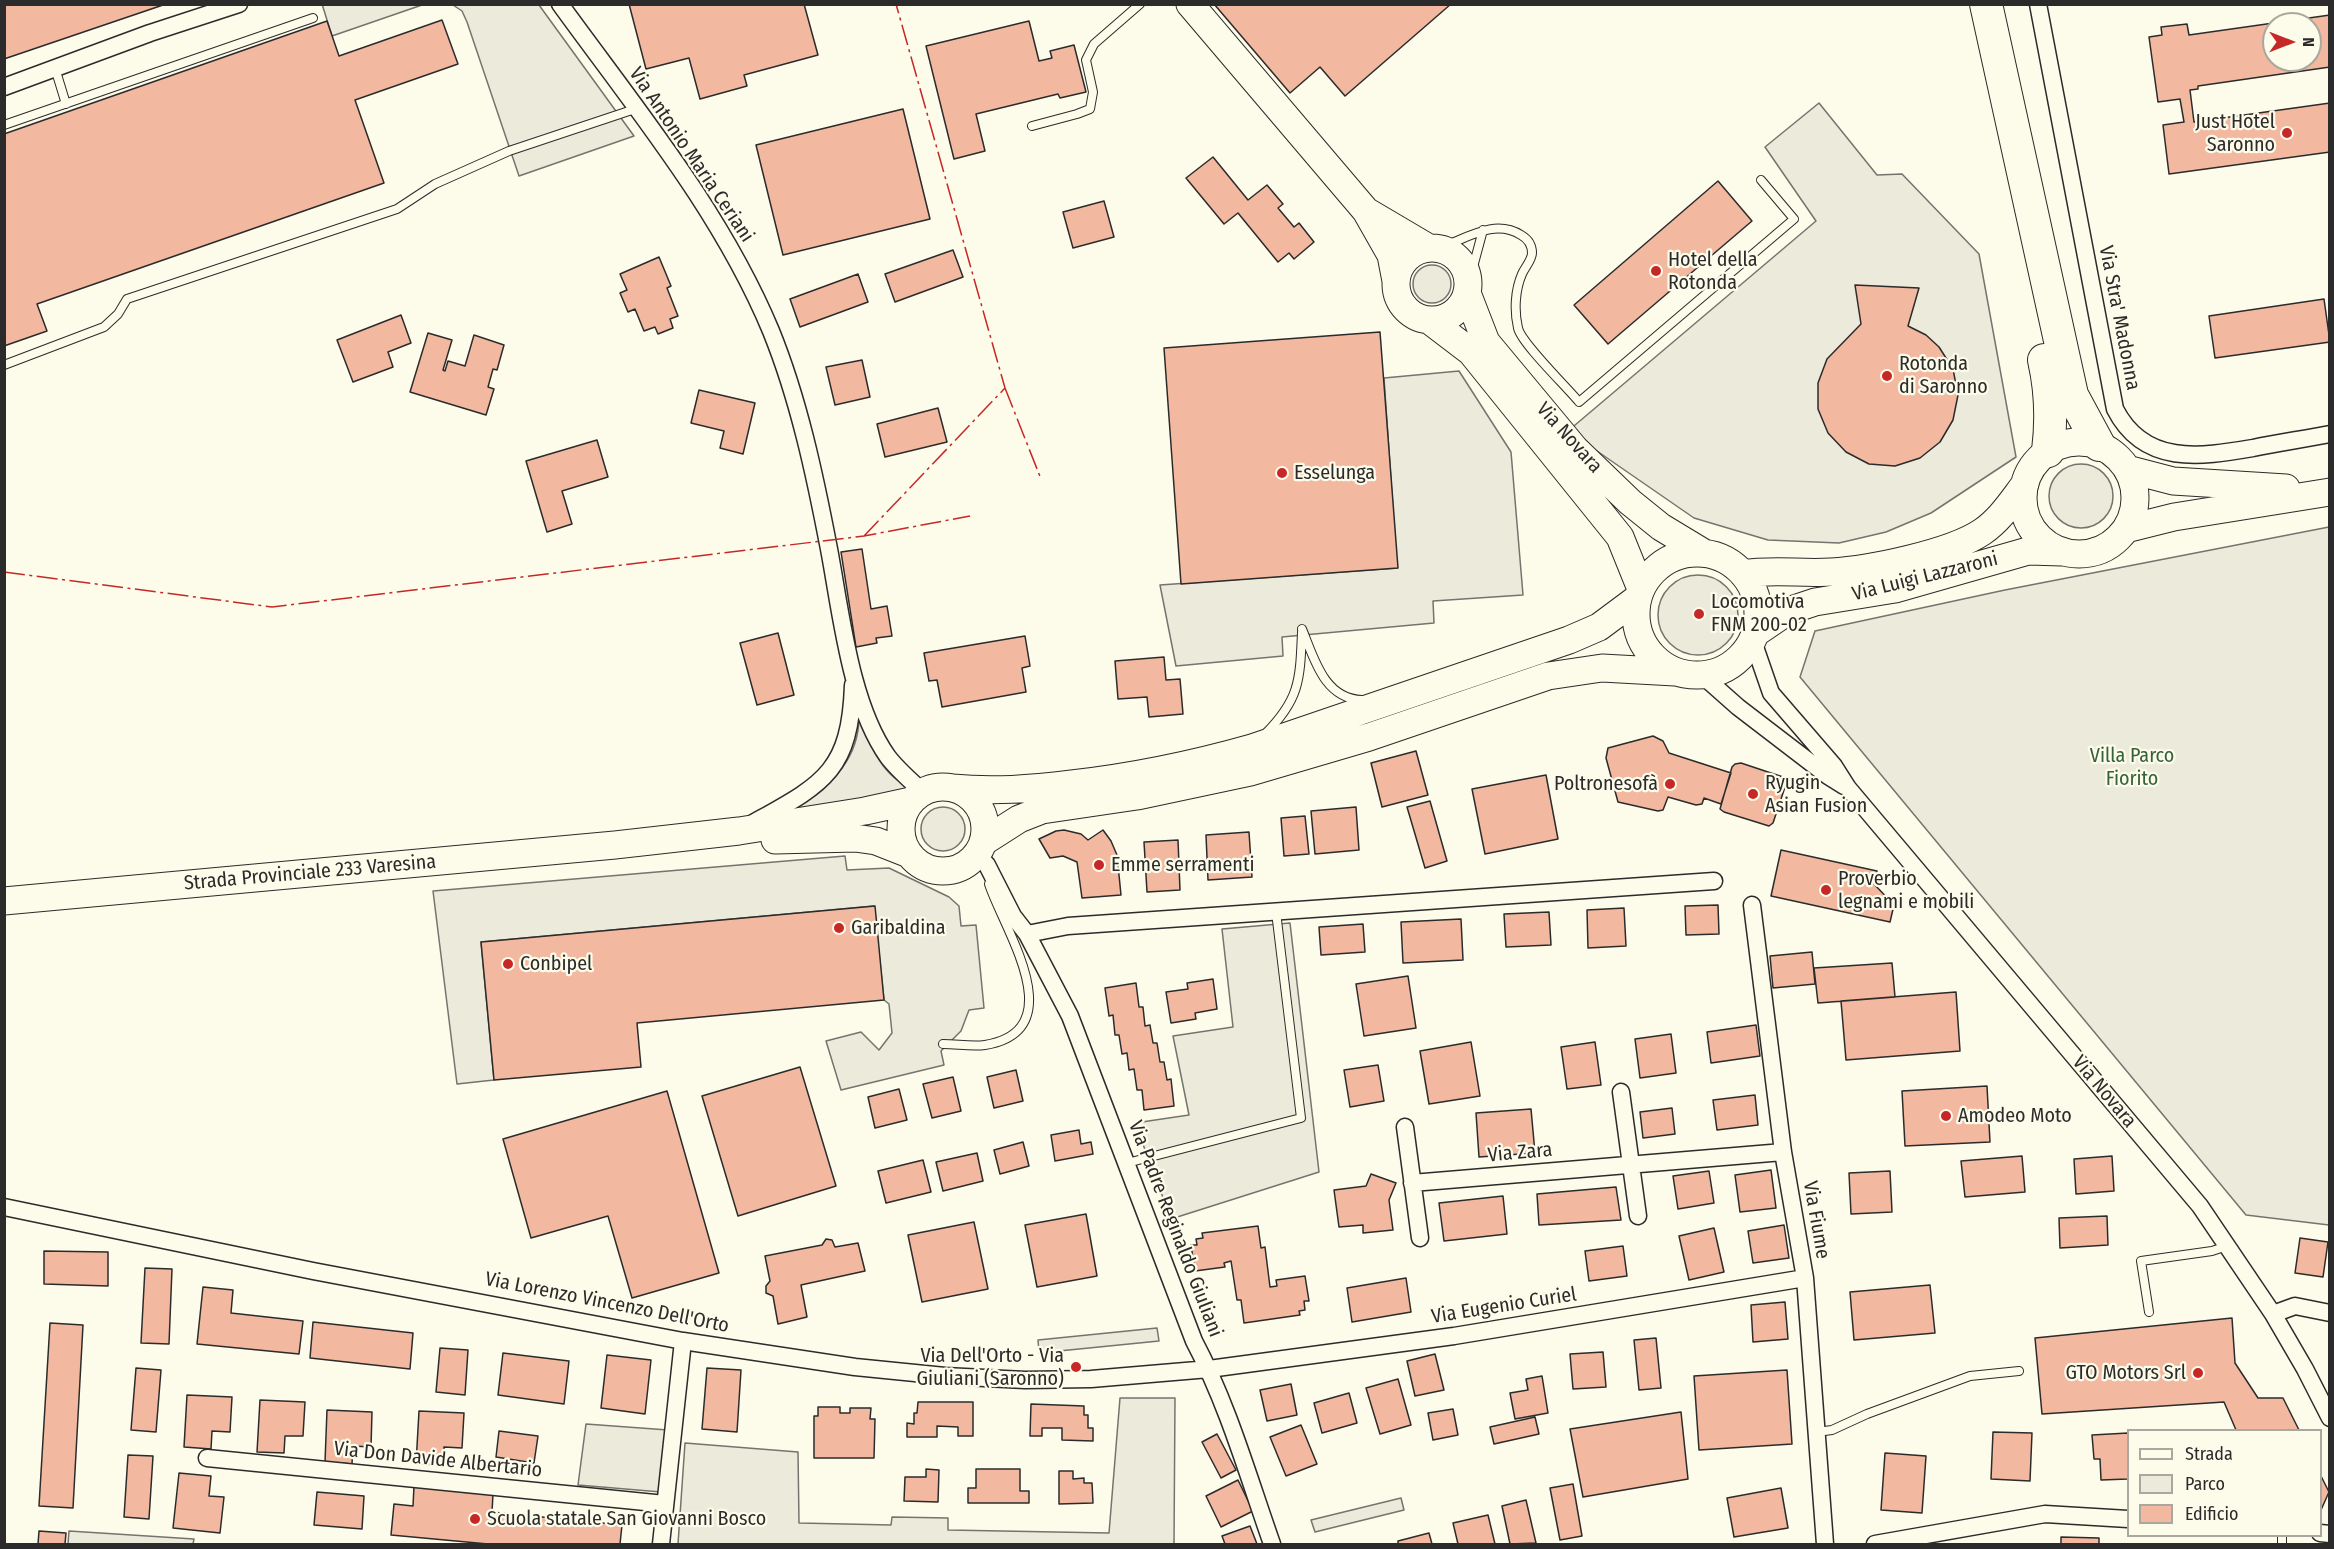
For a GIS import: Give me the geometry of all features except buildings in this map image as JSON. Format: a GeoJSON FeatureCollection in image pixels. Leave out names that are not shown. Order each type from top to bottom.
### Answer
{"type":"FeatureCollection","features":[{"type":"Feature","properties":{"kind":"highway"},"geometry":{"type":"LineString","coordinates":[[1967,4],[2047,372],[2052,423],[2048,451]]}},
{"type":"Feature","properties":{"kind":"highway"},"geometry":{"type":"LineString","coordinates":[[1986,4],[2072,395],[2098,445]]}},
{"type":"Feature","properties":{"kind":"main road","name":"Via Novara"},"geometry":{"type":"LineString","coordinates":[[1190,4],[1366,211],[1391,255],[1397,293],[1402,304],[1410,313],[1429,320],[1471,352],[1620,537],[1640,594]]}},
{"type":"Feature","properties":{"kind":"main road","name":"Via Novara"},"geometry":{"type":"LineString","coordinates":[[1366,211],[1433,248],[1450,252],[1460,260],[1466,270],[1468,288],[1486,342],[1575,449],[1630,502],[1661,527],[1704,553]]}},
{"type":"Feature","properties":{"kind":"main road"},"geometry":{"type":"LineString","coordinates":[[1396,281],[1399,269],[1406,258],[1415,251],[1433,248]]}},
{"type":"Feature","properties":{"kind":"main road"},"geometry":{"type":"LineString","coordinates":[[1429,320],[1455,313],[1468,288]]}},
{"type":"Feature","properties":{"kind":"main road"},"geometry":{"type":"LineString","coordinates":[[2081,442],[2098,445],[2114,454],[2127,469],[2133,483],[2135,499],[2133,514],[2126,529],[2114,542],[2100,550],[2083,554],[2065,553],[2049,546],[2036,534],[2027,519],[2023,502],[2025,484],[2038,460],[2048,451],[2064,444],[2081,442]]}},
{"type":"Feature","properties":{"kind":"main road"},"geometry":{"type":"LineString","coordinates":[[2127,469],[2172,481],[2330,491]]}},
{"type":"Feature","properties":{"kind":"main road","name":"Via Luigi Lazzaroni"},"geometry":{"type":"LineString","coordinates":[[1743,574],[1761,571],[1830,572],[1868,568],[1950,547],[1982,532],[2004,512],[2025,484]]}},
{"type":"Feature","properties":{"kind":"main road"},"geometry":{"type":"LineString","coordinates":[[2126,529],[2174,517],[2330,491]]}},
{"type":"Feature","properties":{"kind":"main road","name":"Via Luigi Lazzaroni"},"geometry":{"type":"LineString","coordinates":[[1755,636],[1788,611],[1815,602],[1895,589],[2028,551],[2065,553]]}},
{"type":"Feature","properties":{"kind":"main road"},"geometry":{"type":"LineString","coordinates":[[1640,594],[1599,627],[1569,640],[1252,748],[1204,762],[1126,778],[1017,790],[987,792],[943,787],[917,797],[904,813],[901,827],[903,841],[909,854],[919,864],[943,871],[956,869],[982,854],[1019,819],[1042,810],[1137,796],[1250,772],[1369,737],[1548,676],[1602,668],[1703,676],[1724,671],[1741,659],[1755,636],[1759,611],[1754,591],[1743,574],[1718,556],[1704,553],[1685,554],[1667,561],[1652,573],[1640,594],[1636,620],[1642,642],[1656,660],[1675,672]]}},
{"type":"Feature","properties":{"kind":"main road"},"geometry":{"type":"LineString","coordinates":[[952,788],[965,794],[975,803],[983,821],[982,854]]}},
{"type":"Feature","properties":{"kind":"main road","name":"Strada Provinciale 233 Varesina"},"geometry":{"type":"LineString","coordinates":[[4,901],[615,845],[739,831],[865,812],[917,797]]}},
{"type":"Feature","properties":{"kind":"main road","name":"Strada Provinciale 233 Varesina"},"geometry":{"type":"LineString","coordinates":[[615,845],[855,838],[876,842],[909,854]]}},
{"type":"Feature","properties":{"kind":"street"},"geometry":{"type":"LineString","coordinates":[[4,87],[239,4]]}},
{"type":"Feature","properties":{"kind":"street","name":"Via Antonio Maria Ceriani"},"geometry":{"type":"LineString","coordinates":[[560,4],[710,213],[758,302],[793,396],[828,546],[853,679]]}},
{"type":"Feature","properties":{"kind":"street","name":"Via Stra' Madonna"},"geometry":{"type":"LineString","coordinates":[[2038,4],[2115,409],[2123,425],[2151,446],[2166,453],[2186,455],[2209,455],[2330,434]]}},
{"type":"Feature","properties":{"kind":"street","name":"Via Novara"},"geometry":{"type":"LineString","coordinates":[[1755,636],[1771,693],[1834,766],[1848,788],[2185,1188],[2273,1314],[2330,1418]]}},
{"type":"Feature","properties":{"kind":"street","name":"Via Novara"},"geometry":{"type":"LineString","coordinates":[[1703,676],[1747,714],[1828,776],[1848,788]]}},
{"type":"Feature","properties":{"kind":"street"},"geometry":{"type":"LineString","coordinates":[[853,679],[874,732],[887,755],[917,797]]}},
{"type":"Feature","properties":{"kind":"street"},"geometry":{"type":"LineString","coordinates":[[739,831],[807,791],[834,767],[844,749],[848,734],[853,679]]}},
{"type":"Feature","properties":{"kind":"street","name":"Via Padre Reginaldo Giuliani"},"geometry":{"type":"LineString","coordinates":[[982,854],[1013,915],[1027,934],[1070,1016],[1194,1341],[1209,1369],[1272,1545]]}},
{"type":"Feature","properties":{"kind":"street"},"geometry":{"type":"LineString","coordinates":[[1027,934],[1068,926],[1714,881]]}},
{"type":"Feature","properties":{"kind":"street","name":"Via Fiume"},"geometry":{"type":"LineString","coordinates":[[1752,904],[1783,1152],[1804,1278],[1825,1545]]}},
{"type":"Feature","properties":{"kind":"street"},"geometry":{"type":"LineString","coordinates":[[1621,1092],[1638,1216]]}},
{"type":"Feature","properties":{"kind":"street"},"geometry":{"type":"LineString","coordinates":[[1405,1126],[1420,1238]]}},
{"type":"Feature","properties":{"kind":"street","name":"Via Zara"},"geometry":{"type":"LineString","coordinates":[[1412,1183],[1783,1152]]}},
{"type":"Feature","properties":{"kind":"street","name":"Via Lorenzo Vincenzo Dell'Orto"},"geometry":{"type":"LineString","coordinates":[[4,1207],[313,1271],[683,1341],[855,1367],[945,1376],[1025,1380],[1091,1379],[1209,1369]]}},
{"type":"Feature","properties":{"kind":"street","name":"Via Eugenio Curiel"},"geometry":{"type":"LineString","coordinates":[[1209,1369],[1454,1336],[1804,1278]]}},
{"type":"Feature","properties":{"kind":"street"},"geometry":{"type":"LineString","coordinates":[[2273,1314],[2295,1306],[2330,1313]]}},
{"type":"Feature","properties":{"kind":"street"},"geometry":{"type":"LineString","coordinates":[[661,1545],[683,1341]]}},
{"type":"Feature","properties":{"kind":"street","name":"Via Don Davide Albertario"},"geometry":{"type":"LineString","coordinates":[[207,1458],[665,1504]]}},
{"type":"Feature","properties":{"kind":"street"},"geometry":{"type":"LineString","coordinates":[[1875,1545],[2045,1514],[2127,1519]]}},
{"type":"Feature","properties":{"kind":"lane"},"geometry":{"type":"LineString","coordinates":[[1032,126],[1090,109],[1093,92],[1086,60],[1094,44],[1140,4]]}},
{"type":"Feature","properties":{"kind":"lane"},"geometry":{"type":"LineString","coordinates":[[4,125],[313,18]]}},
{"type":"Feature","properties":{"kind":"lane"},"geometry":{"type":"LineString","coordinates":[[55,68],[66,104]]}},
{"type":"Feature","properties":{"kind":"lane"},"geometry":{"type":"LineString","coordinates":[[4,365],[104,327],[118,314],[128,299],[397,209],[435,184],[510,151],[635,109]]}},
{"type":"Feature","properties":{"kind":"lane"},"geometry":{"type":"LineString","coordinates":[[1433,248],[1483,230],[1496,228],[1510,229],[1531,243],[1532,255],[1521,275],[1515,306],[1518,331],[1579,402],[1794,219],[1761,180]]}},
{"type":"Feature","properties":{"kind":"lane"},"geometry":{"type":"LineString","coordinates":[[1468,288],[1483,230]]}},
{"type":"Feature","properties":{"kind":"lane"},"geometry":{"type":"LineString","coordinates":[[1252,748],[1286,713],[1295,695],[1300,673],[1302,629],[1318,667],[1332,690],[1343,697],[1358,700],[1404,697]]}},
{"type":"Feature","properties":{"kind":"lane"},"geometry":{"type":"LineString","coordinates":[[944,1044],[985,1045],[995,1042],[1021,1026],[1027,1012],[1030,994],[1027,976],[1008,926],[995,903],[982,854]]}},
{"type":"Feature","properties":{"kind":"lane"},"geometry":{"type":"LineString","coordinates":[[1126,1163],[1301,1118],[1276,912]]}},
{"type":"Feature","properties":{"kind":"lane"},"geometry":{"type":"LineString","coordinates":[[2149,1312],[2141,1261],[2212,1251],[2227,1246]]}},
{"type":"Feature","properties":{"kind":"lane"},"geometry":{"type":"LineString","coordinates":[[1817,1432],[1832,1430],[1867,1414],[1970,1376],[2019,1371]]}},
{"type":"Feature","properties":{"kind":"green space"},"geometry":{"type":"Polygon","coordinates":[[[1432,265],[1445,271],[1451,284],[1445,297],[1432,303],[1419,297],[1413,284],[1419,271],[1432,265]]]}},
{"type":"Feature","properties":{"kind":"green space"},"geometry":{"type":"Polygon","coordinates":[[[2075,464],[2087,464],[2104,473],[2111,484],[2113,496],[2111,508],[2104,519],[2087,528],[2075,528],[2063,523],[2054,514],[2049,502],[2049,490],[2054,478],[2063,469],[2075,464]]]}},
{"type":"Feature","properties":{"kind":"green space","name":"Villa Parco Fiorito"},"geometry":{"type":"Polygon","coordinates":[[[2330,527],[2329,1225],[2246,1215],[1800,677],[1815,631],[2005,590],[2330,527]]]}},
{"type":"Feature","properties":{"kind":"green space"},"geometry":{"type":"Polygon","coordinates":[[[1698,575],[1713,578],[1726,587],[1735,600],[1738,615],[1735,630],[1726,643],[1713,652],[1698,655],[1683,652],[1670,643],[1661,630],[1658,615],[1661,600],[1670,587],[1683,578],[1698,575]]]}},
{"type":"Feature","properties":{"kind":"green space"},"geometry":{"type":"Polygon","coordinates":[[[859,717],[861,717],[882,765],[897,780],[906,785],[906,788],[887,796],[789,810],[816,794],[838,774],[853,748],[858,733],[859,717]]]}},
{"type":"Feature","properties":{"kind":"green space"},"geometry":{"type":"Polygon","coordinates":[[[943,807],[952,808],[959,813],[964,820],[964,838],[959,845],[952,850],[943,851],[934,850],[927,845],[922,838],[921,829],[922,820],[927,813],[934,808],[943,807]]]}},
{"type":"Feature","properties":{"kind":"green space"},"geometry":{"type":"Polygon","coordinates":[[[1290,923],[1319,1172],[1171,1219],[1135,1123],[1189,1115],[1173,1036],[1233,1027],[1222,929],[1290,923]]]}},
{"type":"Feature","properties":{"kind":"green space"},"geometry":{"type":"Polygon","coordinates":[[[1120,1398],[1175,1398],[1174,1544],[678,1544],[685,1443],[798,1452],[799,1523],[891,1525],[892,1517],[948,1518],[948,1530],[1109,1533],[1120,1398]]]}},
{"type":"Feature","properties":{"kind":"green space"},"geometry":{"type":"Polygon","coordinates":[[[69,1531],[194,1539],[193,1544],[68,1544],[69,1531]]]}},
{"type":"Feature","properties":{"kind":"shaded area"},"geometry":{"type":"Polygon","coordinates":[[[322,4],[422,4],[422,5],[332,36],[322,4]]]}},
{"type":"Feature","properties":{"kind":"shaded area"},"geometry":{"type":"Polygon","coordinates":[[[453,5],[539,5],[634,136],[519,176],[467,22],[462,11],[453,5]]]}},
{"type":"Feature","properties":{"kind":"shaded area"},"geometry":{"type":"Polygon","coordinates":[[[1819,103],[1877,175],[1902,174],[1979,254],[2016,457],[1931,513],[1886,532],[1839,543],[1768,540],[1694,518],[1568,431],[1816,221],[1765,147],[1819,103]]]}},
{"type":"Feature","properties":{"kind":"shaded area"},"geometry":{"type":"Polygon","coordinates":[[[1459,371],[1511,452],[1523,595],[1433,601],[1434,623],[1282,637],[1283,656],[1176,666],[1160,585],[1397,568],[1384,378],[1459,371]]]}},
{"type":"Feature","properties":{"kind":"shaded area"},"geometry":{"type":"Polygon","coordinates":[[[845,856],[847,870],[889,868],[949,897],[959,906],[961,926],[976,925],[984,1008],[969,1010],[961,1031],[941,1051],[944,1065],[841,1090],[826,1041],[861,1032],[879,1050],[892,1033],[889,1004],[884,1000],[874,906],[481,942],[494,1080],[457,1084],[433,891],[845,856]]]}},
{"type":"Feature","properties":{"kind":"shaded area"},"geometry":{"type":"Polygon","coordinates":[[[1157,1328],[1159,1341],[1039,1353],[1038,1340],[1157,1328]]]}},
{"type":"Feature","properties":{"kind":"shaded area"},"geometry":{"type":"Polygon","coordinates":[[[586,1424],[668,1430],[661,1492],[578,1485],[586,1424]]]}},
{"type":"Feature","properties":{"kind":"shaded area"},"geometry":{"type":"Polygon","coordinates":[[[1401,1498],[1404,1510],[1315,1532],[1311,1520],[1401,1498]]]}},
{"type":"Feature","properties":{"kind":"power"},"geometry":{"type":"LineString","coordinates":[[864,536],[1005,388],[896,4]]}},
{"type":"Feature","properties":{"kind":"power"},"geometry":{"type":"LineString","coordinates":[[1005,388],[1041,479]]}},
{"type":"Feature","properties":{"kind":"power"},"geometry":{"type":"LineString","coordinates":[[4,572],[272,607],[864,536],[970,516]]}},
{"type":"Feature","properties":{"kind":"place","name":"Just Hotel Saronno"},"geometry":{"type":"Point","coordinates":[2287,133]}},
{"type":"Feature","properties":{"kind":"place","name":"Hotel della Rotonda"},"geometry":{"type":"Point","coordinates":[1656,271]}},
{"type":"Feature","properties":{"kind":"place","name":"Rotonda di Saronno"},"geometry":{"type":"Point","coordinates":[1887,376]}},
{"type":"Feature","properties":{"kind":"place","name":"Esselunga"},"geometry":{"type":"Point","coordinates":[1282,473]}},
{"type":"Feature","properties":{"kind":"place","name":"Locomotiva FNM 200-02"},"geometry":{"type":"Point","coordinates":[1699,614]}},
{"type":"Feature","properties":{"kind":"place","name":"Poltronesofà"},"geometry":{"type":"Point","coordinates":[1670,784]}},
{"type":"Feature","properties":{"kind":"place","name":"Ryugin Asian Fusion"},"geometry":{"type":"Point","coordinates":[1753,794]}},
{"type":"Feature","properties":{"kind":"place","name":"Emme serramenti"},"geometry":{"type":"Point","coordinates":[1099,865]}},
{"type":"Feature","properties":{"kind":"place","name":"Proverbio legnami e mobili"},"geometry":{"type":"Point","coordinates":[1826,890]}},
{"type":"Feature","properties":{"kind":"place","name":"Garibaldina"},"geometry":{"type":"Point","coordinates":[839,928]}},
{"type":"Feature","properties":{"kind":"place","name":"Conbipel"},"geometry":{"type":"Point","coordinates":[508,964]}},
{"type":"Feature","properties":{"kind":"place","name":"Amodeo Moto"},"geometry":{"type":"Point","coordinates":[1946,1116]}},
{"type":"Feature","properties":{"kind":"place","name":"Via Dell'Orto - Via Giuliani (Saronno)"},"geometry":{"type":"Point","coordinates":[1076,1367]}},
{"type":"Feature","properties":{"kind":"place","name":"GTO Motors Srl"},"geometry":{"type":"Point","coordinates":[2198,1373]}},
{"type":"Feature","properties":{"kind":"place","name":"Scuola statale San Giovanni Bosco"},"geometry":{"type":"Point","coordinates":[475,1519]}}]}
